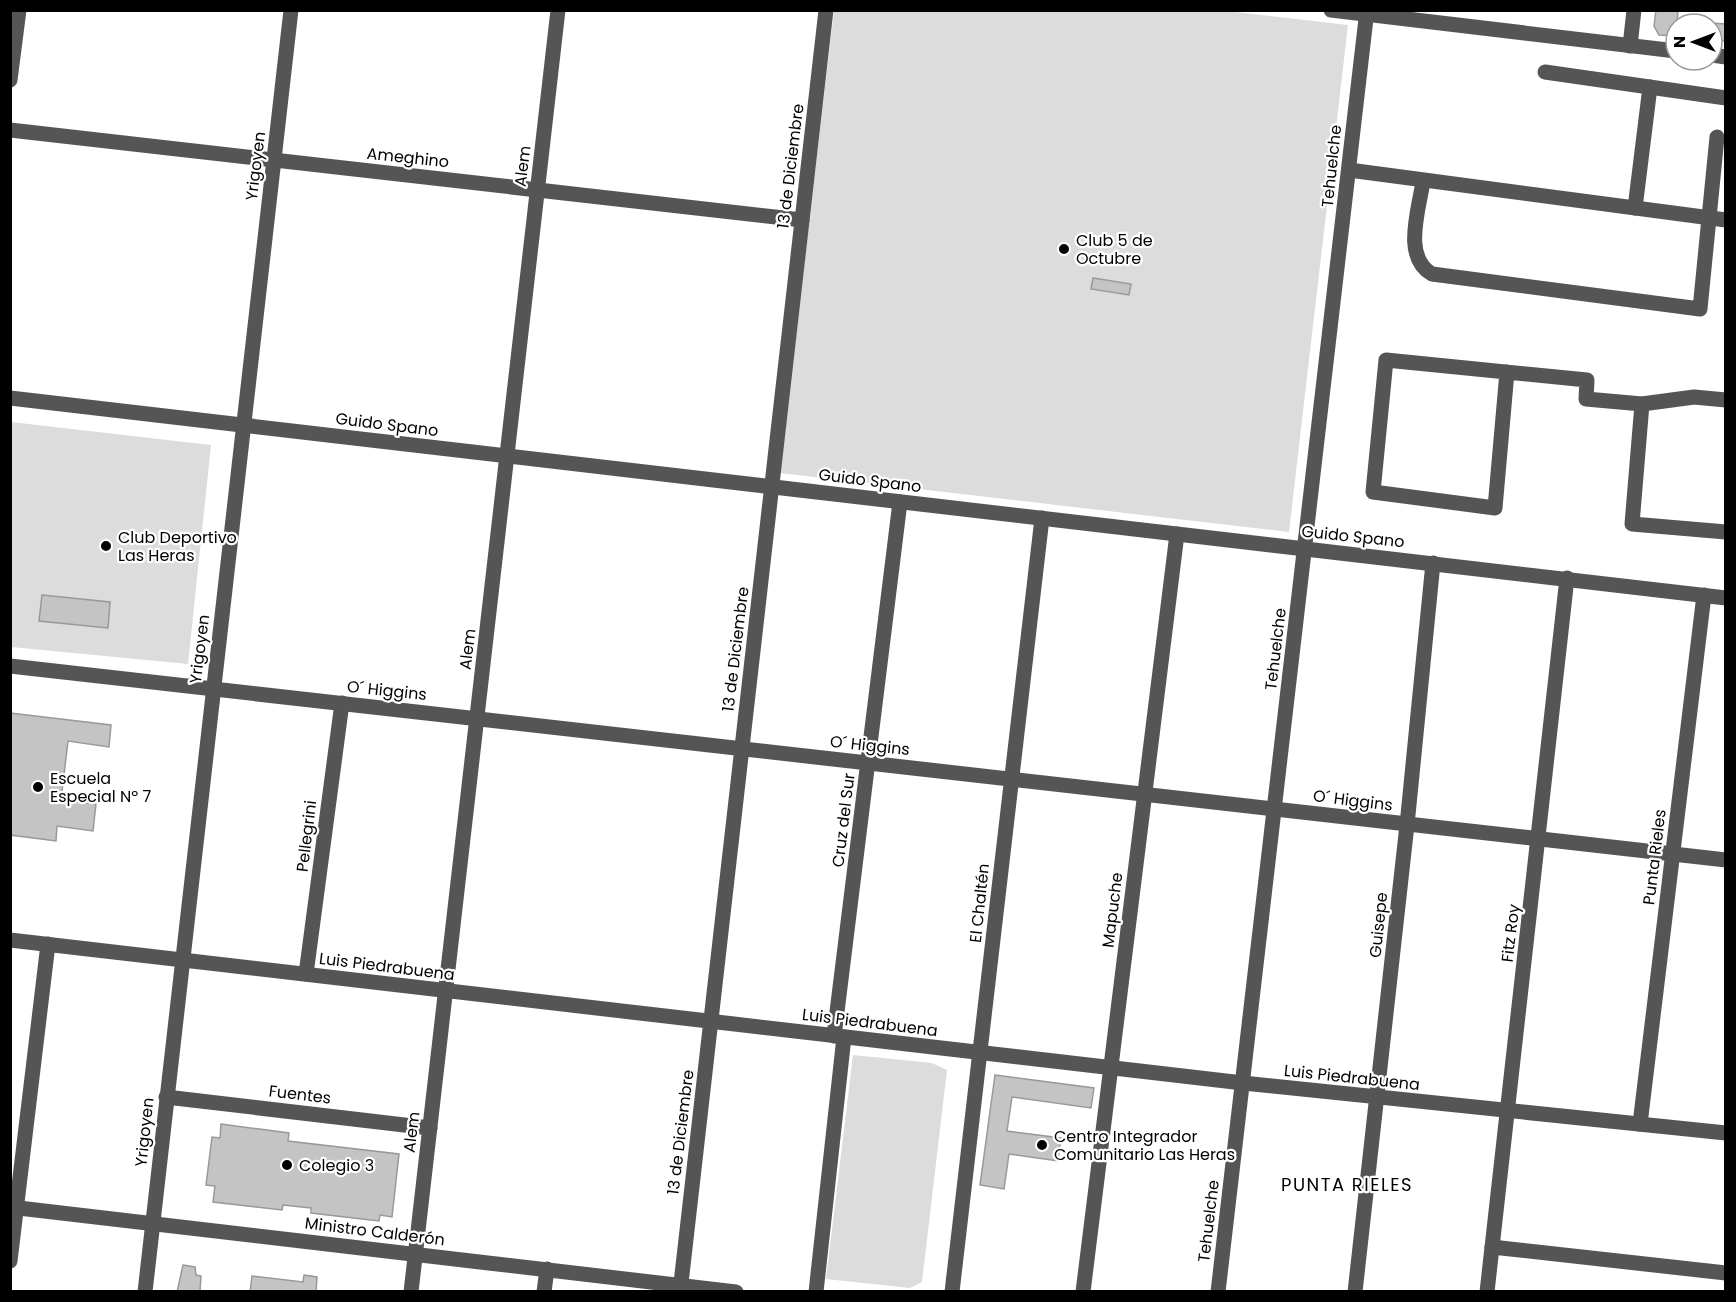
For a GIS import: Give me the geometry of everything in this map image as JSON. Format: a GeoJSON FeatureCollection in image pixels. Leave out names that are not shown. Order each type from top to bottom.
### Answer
{"type":"FeatureCollection","features":[{"type":"Feature","properties":{"kind":"street"},"geometry":{"type":"LineString","coordinates":[[10,80],[19,10]]}},
{"type":"Feature","properties":{"kind":"street","name":"Yrigoyen"},"geometry":{"type":"LineString","coordinates":[[145,1292],[291,10]]}},
{"type":"Feature","properties":{"kind":"street","name":"Alem"},"geometry":{"type":"LineString","coordinates":[[411,1292],[558,10]]}},
{"type":"Feature","properties":{"kind":"street","name":"13 de Diciembre"},"geometry":{"type":"LineString","coordinates":[[680,1288],[826,10]]}},
{"type":"Feature","properties":{"kind":"street"},"geometry":{"type":"LineString","coordinates":[[1331,10],[1664,50]]}},
{"type":"Feature","properties":{"kind":"street"},"geometry":{"type":"LineString","coordinates":[[1630,46],[1634,10]]}},
{"type":"Feature","properties":{"kind":"street","name":"Tehuelche"},"geometry":{"type":"LineString","coordinates":[[1218,1292],[1367,13]]}},
{"type":"Feature","properties":{"kind":"street"},"geometry":{"type":"LineString","coordinates":[[1545,72],[1725,98]]}},
{"type":"Feature","properties":{"kind":"street"},"geometry":{"type":"LineString","coordinates":[[1635,208],[1650,87]]}},
{"type":"Feature","properties":{"kind":"street","name":"Ameghino"},"geometry":{"type":"LineString","coordinates":[[10,130],[802,220]]}},
{"type":"Feature","properties":{"kind":"street"},"geometry":{"type":"LineString","coordinates":[[1423,181],[1413,250],[1421,268],[1432,274],[1700,309],[1717,137]]}},
{"type":"Feature","properties":{"kind":"street"},"geometry":{"type":"LineString","coordinates":[[1349,170],[1725,220]]}},
{"type":"Feature","properties":{"kind":"street"},"geometry":{"type":"LineString","coordinates":[[1507,372],[1495,508],[1373,492],[1386,360],[1507,372],[1587,380],[1586,399],[1642,404],[1694,397],[1725,400]]}},
{"type":"Feature","properties":{"kind":"street","name":"Guido Spano"},"geometry":{"type":"LineString","coordinates":[[10,398],[1725,598]]}},
{"type":"Feature","properties":{"kind":"street"},"geometry":{"type":"LineString","coordinates":[[1642,404],[1632,524],[1725,532]]}},
{"type":"Feature","properties":{"kind":"street","name":"Cruz del Sur"},"geometry":{"type":"LineString","coordinates":[[816,1292],[839,1037],[868,762],[900,502]]}},
{"type":"Feature","properties":{"kind":"street","name":"El Chaltén"},"geometry":{"type":"LineString","coordinates":[[952,1292],[1042,518]]}},
{"type":"Feature","properties":{"kind":"street","name":"Mapuche"},"geometry":{"type":"LineString","coordinates":[[1083,1292],[1177,534]]}},
{"type":"Feature","properties":{"kind":"street","name":"Guisepe"},"geometry":{"type":"LineString","coordinates":[[1354,1292],[1407,825],[1433,563]]}},
{"type":"Feature","properties":{"kind":"street","name":"Fitz Roy"},"geometry":{"type":"LineString","coordinates":[[1487,1292],[1567,578]]}},
{"type":"Feature","properties":{"kind":"street","name":"Punta Rieles"},"geometry":{"type":"LineString","coordinates":[[1640,1124],[1704,595]]}},
{"type":"Feature","properties":{"kind":"street","name":"O´ Higgins"},"geometry":{"type":"LineString","coordinates":[[10,666],[1725,860]]}},
{"type":"Feature","properties":{"kind":"street","name":"Pellegrini"},"geometry":{"type":"LineString","coordinates":[[306,974],[342,703]]}},
{"type":"Feature","properties":{"kind":"street","name":"Luis Piedrabuena"},"geometry":{"type":"LineString","coordinates":[[10,940],[1243,1083],[1725,1133]]}},
{"type":"Feature","properties":{"kind":"street"},"geometry":{"type":"LineString","coordinates":[[10,1261],[14,1207],[48,944]]}},
{"type":"Feature","properties":{"kind":"street","name":"Fuentes"},"geometry":{"type":"LineString","coordinates":[[166,1097],[430,1128]]}},
{"type":"Feature","properties":{"kind":"street","name":"Ministro Calderón"},"geometry":{"type":"LineString","coordinates":[[14,1207],[547,1269],[680,1288],[736,1292]]}},
{"type":"Feature","properties":{"kind":"street"},"geometry":{"type":"LineString","coordinates":[[1492,1247],[1725,1273]]}},
{"type":"Feature","properties":{"kind":"street"},"geometry":{"type":"LineString","coordinates":[[544,1292],[547,1269]]}},
{"type":"Feature","properties":{"kind":"shaded area","name":"Club 5 de Octubre"},"geometry":{"type":"Polygon","coordinates":[[[1218,10],[1348,25],[1289,532],[780,473],[834,11],[1218,10]]]}},
{"type":"Feature","properties":{"kind":"shaded area","name":"Club Deportivo Las Heras"},"geometry":{"type":"Polygon","coordinates":[[[11,422],[211,445],[188,664],[11,647],[11,422]]]}},
{"type":"Feature","properties":{"kind":"shaded area"},"geometry":{"type":"Polygon","coordinates":[[[853,1055],[932,1063],[947,1070],[922,1282],[910,1288],[826,1279],[853,1055]]]}},
{"type":"Feature","properties":{"kind":"building"},"geometry":{"type":"Polygon","coordinates":[[[1656,10],[1678,10],[1678,12],[1664,12],[1664,35],[1659,35],[1654,26],[1656,10]]]}},
{"type":"Feature","properties":{"kind":"building"},"geometry":{"type":"Polygon","coordinates":[[[1093,278],[1131,284],[1129,295],[1091,289],[1093,278]]]}},
{"type":"Feature","properties":{"kind":"building"},"geometry":{"type":"Polygon","coordinates":[[[42,595],[110,602],[108,628],[39,621],[42,595]]]}},
{"type":"Feature","properties":{"kind":"building"},"geometry":{"type":"Polygon","coordinates":[[[10,713],[111,725],[109,747],[68,741],[61,800],[96,804],[93,831],[57,826],[56,841],[10,835],[10,713]]]}},
{"type":"Feature","properties":{"kind":"building"},"geometry":{"type":"Polygon","coordinates":[[[995,1075],[1094,1088],[1091,1108],[1012,1097],[1007,1131],[1061,1138],[1058,1161],[1009,1154],[1004,1189],[980,1185],[995,1075]]]}},
{"type":"Feature","properties":{"kind":"building"},"geometry":{"type":"Polygon","coordinates":[[[221,1124],[289,1133],[288,1141],[399,1154],[392,1217],[380,1215],[379,1221],[311,1213],[311,1208],[283,1205],[282,1210],[213,1202],[215,1186],[206,1185],[212,1137],[220,1138],[221,1124]]]}},
{"type":"Feature","properties":{"kind":"building"},"geometry":{"type":"Polygon","coordinates":[[[183,1265],[195,1267],[196,1275],[201,1276],[200,1292],[177,1292],[183,1265]]]}},
{"type":"Feature","properties":{"kind":"building"},"geometry":{"type":"Polygon","coordinates":[[[304,1275],[317,1277],[316,1292],[250,1292],[252,1276],[303,1282],[304,1275]]]}},
{"type":"Feature","properties":{"kind":"place","name":"Club 5 de Octubre"},"geometry":{"type":"Point","coordinates":[1064,249]}},
{"type":"Feature","properties":{"kind":"place","name":"Club Deportivo Las Heras"},"geometry":{"type":"Point","coordinates":[106,546]}},
{"type":"Feature","properties":{"kind":"place","name":"Escuela Especial Nº 7"},"geometry":{"type":"Point","coordinates":[38,787]}},
{"type":"Feature","properties":{"kind":"place","name":"Centro Integrador Comunitario Las Heras"},"geometry":{"type":"Point","coordinates":[1042,1145]}},
{"type":"Feature","properties":{"kind":"place","name":"Colegio 3"},"geometry":{"type":"Point","coordinates":[287,1165]}},
{"type":"Feature","properties":{"kind":"district","name":"PUNTA RIELES"},"geometry":{"type":"Point","coordinates":[1347,1185]}}]}
